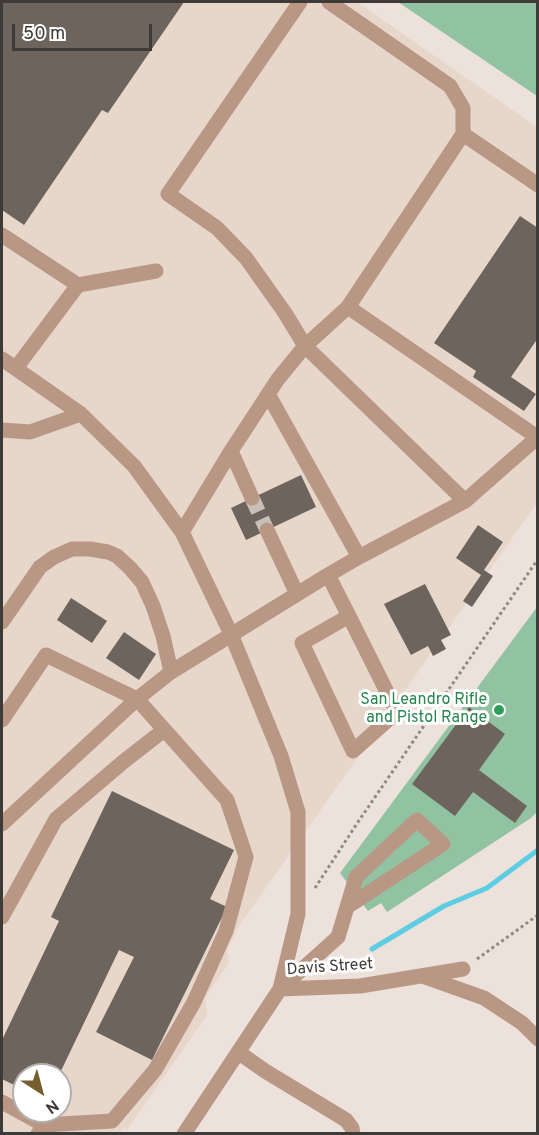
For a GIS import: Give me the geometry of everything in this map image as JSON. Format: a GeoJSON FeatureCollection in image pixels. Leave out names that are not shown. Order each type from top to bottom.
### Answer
{"type":"FeatureCollection","features":[{"type":"Feature","properties":{"kind":"street"},"geometry":{"type":"LineString","coordinates":[[300,2],[168,194],[217,228],[246,258],[305,346],[465,501]]}},
{"type":"Feature","properties":{"kind":"street"},"geometry":{"type":"LineString","coordinates":[[182,532],[278,379],[305,346],[348,307],[463,134],[463,108],[450,86],[329,2]]}},
{"type":"Feature","properties":{"kind":"street"},"geometry":{"type":"LineString","coordinates":[[463,134],[537,185]]}},
{"type":"Feature","properties":{"kind":"street"},"geometry":{"type":"LineString","coordinates":[[2,235],[78,285]]}},
{"type":"Feature","properties":{"kind":"street"},"geometry":{"type":"LineString","coordinates":[[16,368],[78,285],[156,271]]}},
{"type":"Feature","properties":{"kind":"street"},"geometry":{"type":"LineString","coordinates":[[2,824],[137,699],[171,672],[328,575],[465,501],[537,437],[348,307]]}},
{"type":"Feature","properties":{"kind":"street"},"geometry":{"type":"LineString","coordinates":[[2,359],[81,414],[134,466],[182,532],[231,634],[281,756],[297,812],[298,914],[280,989]]}},
{"type":"Feature","properties":{"kind":"street"},"geometry":{"type":"LineString","coordinates":[[268,394],[359,557]]}},
{"type":"Feature","properties":{"kind":"street"},"geometry":{"type":"LineString","coordinates":[[2,430],[30,432],[81,414]]}},
{"type":"Feature","properties":{"kind":"street"},"geometry":{"type":"LineString","coordinates":[[231,451],[252,498]]}},
{"type":"Feature","properties":{"kind":"street"},"geometry":{"type":"LineString","coordinates":[[267,530],[297,594]]}},
{"type":"Feature","properties":{"kind":"street"},"geometry":{"type":"LineString","coordinates":[[2,622],[40,567],[54,557],[72,549],[108,552],[117,556],[142,582],[153,606],[171,672]]}},
{"type":"Feature","properties":{"kind":"street"},"geometry":{"type":"LineString","coordinates":[[328,575],[349,616],[398,712],[353,751],[302,643],[349,616]]}},
{"type":"Feature","properties":{"kind":"street"},"geometry":{"type":"LineString","coordinates":[[2,720],[46,655],[137,699],[226,800],[246,856],[226,931],[194,1002],[155,1070],[112,1121],[41,1129],[2,1102]]}},
{"type":"Feature","properties":{"kind":"street"},"geometry":{"type":"LineString","coordinates":[[2,917],[56,819],[164,730]]}},
{"type":"Feature","properties":{"kind":"street"},"geometry":{"type":"LineString","coordinates":[[280,989],[338,937],[356,877],[417,820],[443,844],[347,908]]}},
{"type":"Feature","properties":{"kind":"street","name":"Davis Street"},"geometry":{"type":"LineString","coordinates":[[184,1134],[280,989],[360,986],[464,969]]}},
{"type":"Feature","properties":{"kind":"street"},"geometry":{"type":"LineString","coordinates":[[422,976],[484,998],[522,1023],[537,1040]]}},
{"type":"Feature","properties":{"kind":"street"},"geometry":{"type":"LineString","coordinates":[[238,1052],[346,1120],[353,1134]]}},
{"type":"Feature","properties":{"kind":"path"},"geometry":{"type":"LineString","coordinates":[[298,914],[537,559]]}},
{"type":"Feature","properties":{"kind":"path"},"geometry":{"type":"LineString","coordinates":[[464,969],[537,915]]}},
{"type":"Feature","properties":{"kind":"shaded area"},"geometry":{"type":"Polygon","coordinates":[[[2,2],[357,2],[537,127],[537,503],[239,926],[227,950],[229,963],[205,998],[207,1015],[127,1130],[123,1128],[119,1134],[2,1134],[2,2]]]}},
{"type":"Feature","properties":{"kind":"green space"},"geometry":{"type":"Polygon","coordinates":[[[398,2],[537,2],[537,96],[398,2]]]}},
{"type":"Feature","properties":{"kind":"green space","name":"San Leandro Rifle and Pistol Range"},"geometry":{"type":"Polygon","coordinates":[[[537,607],[537,812],[387,912],[381,903],[368,911],[340,873],[537,607]]]}},
{"type":"Feature","properties":{"kind":"building"},"geometry":{"type":"Polygon","coordinates":[[[2,2],[184,2],[108,113],[102,110],[24,225],[2,210],[2,2]]]}},
{"type":"Feature","properties":{"kind":"building"},"geometry":{"type":"Polygon","coordinates":[[[520,216],[538,228],[538,338],[511,377],[536,394],[524,411],[473,377],[476,371],[434,343],[520,216]]]}},
{"type":"Feature","properties":{"kind":"building"},"geometry":{"type":"Polygon","coordinates":[[[301,475],[316,507],[246,540],[231,508],[301,475]]]}},
{"type":"Feature","properties":{"kind":"building"},"geometry":{"type":"Polygon","coordinates":[[[478,525],[503,542],[484,570],[493,576],[472,607],[463,601],[481,575],[456,558],[478,525]]]}},
{"type":"Feature","properties":{"kind":"building"},"geometry":{"type":"Polygon","coordinates":[[[425,584],[451,635],[441,640],[446,649],[433,656],[428,646],[411,655],[384,604],[425,584]]]}},
{"type":"Feature","properties":{"kind":"building"},"geometry":{"type":"Polygon","coordinates":[[[71,598],[107,621],[92,643],[57,620],[71,598]]]}},
{"type":"Feature","properties":{"kind":"building"},"geometry":{"type":"Polygon","coordinates":[[[124,632],[156,654],[139,680],[106,658],[124,632]]]}},
{"type":"Feature","properties":{"kind":"building"},"geometry":{"type":"Polygon","coordinates":[[[469,707],[505,734],[479,770],[527,806],[515,823],[473,792],[455,816],[412,784],[469,707]]]}},
{"type":"Feature","properties":{"kind":"building"},"geometry":{"type":"Polygon","coordinates":[[[112,791],[234,850],[210,899],[227,907],[152,1060],[96,1032],[134,957],[119,950],[65,1063],[12,1063],[12,1084],[2,1079],[2,1040],[59,921],[51,917],[112,791]]]}},
{"type":"Feature","properties":{"kind":"waterway"},"geometry":{"type":"LineString","coordinates":[[372,949],[444,906],[487,888],[538,850]]}},
{"type":"Feature","properties":{"kind":"tunnel"},"geometry":{"type":"LineString","coordinates":[[252,498],[267,530]]}},
{"type":"Feature","properties":{"kind":"place","name":"San Leandro Rifle and Pistol Range"},"geometry":{"type":"Point","coordinates":[499,710]}}]}
